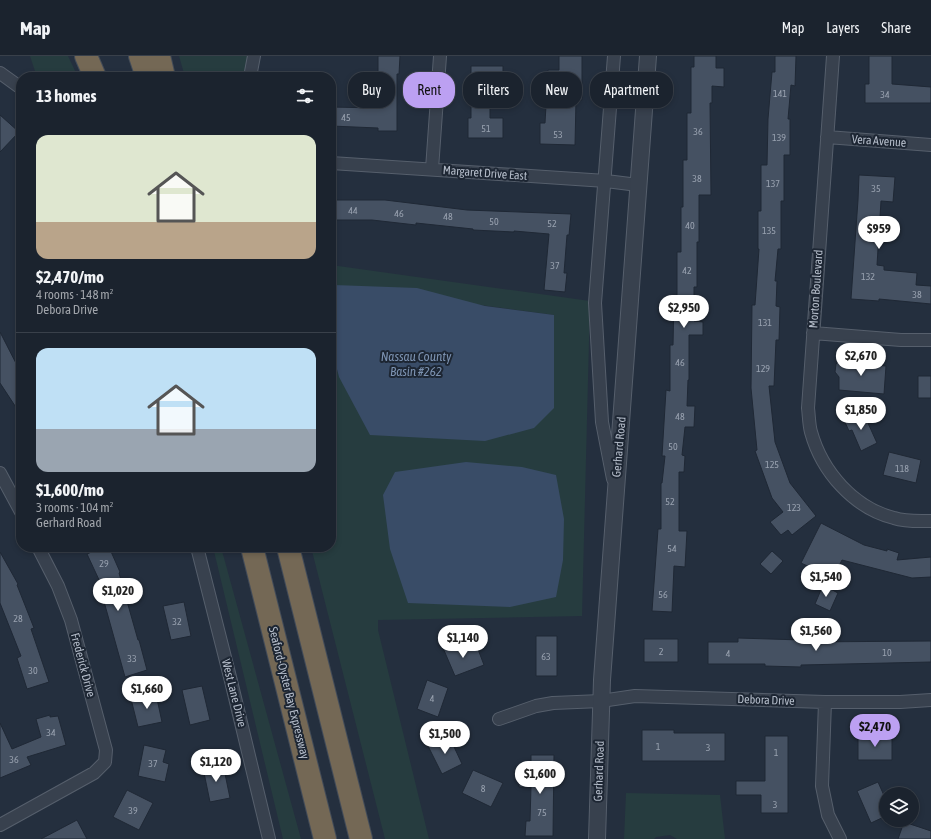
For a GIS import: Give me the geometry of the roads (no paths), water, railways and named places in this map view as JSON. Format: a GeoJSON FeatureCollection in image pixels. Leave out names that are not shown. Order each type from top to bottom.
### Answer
{"type":"FeatureCollection","features":[{"type":"Feature","properties":{"kind":"highway"},"geometry":{"type":"LineString","coordinates":[[86,56],[93,72]]}},
{"type":"Feature","properties":{"kind":"highway"},"geometry":{"type":"LineString","coordinates":[[103,56],[108,72]]}},
{"type":"Feature","properties":{"kind":"highway"},"geometry":{"type":"LineString","coordinates":[[140,56],[145,72]]}},
{"type":"Feature","properties":{"kind":"highway"},"geometry":{"type":"LineString","coordinates":[[159,56],[163,72]]}},
{"type":"Feature","properties":{"kind":"highway","name":"Seaford-Oyster Bay Expressway"},"geometry":{"type":"LineString","coordinates":[[253,552],[325,839]]}},
{"type":"Feature","properties":{"kind":"highway"},"geometry":{"type":"LineString","coordinates":[[289,552],[361,839]]}},
{"type":"Feature","properties":{"kind":"street"},"geometry":{"type":"LineString","coordinates":[[251,72],[254,56]]}},
{"type":"Feature","properties":{"kind":"street"},"geometry":{"type":"LineString","coordinates":[[432,170],[440,56]]}},
{"type":"Feature","properties":{"kind":"street"},"geometry":{"type":"LineString","coordinates":[[614,56],[606,181],[595,303],[602,422],[615,489]]}},
{"type":"Feature","properties":{"kind":"street","name":"Gerhard Road"},"geometry":{"type":"LineString","coordinates":[[596,839],[601,701],[615,489],[624,394],[648,56]]}},
{"type":"Feature","properties":{"kind":"street","name":"Morton Boulevard"},"geometry":{"type":"LineString","coordinates":[[833,56],[808,408],[810,431],[818,454],[835,480],[850,495],[875,510],[894,518],[916,521],[931,521]]}},
{"type":"Feature","properties":{"kind":"street"},"geometry":{"type":"LineString","coordinates":[[0,73],[16,84]]}},
{"type":"Feature","properties":{"kind":"street","name":"Vera Avenue"},"geometry":{"type":"LineString","coordinates":[[827,137],[931,145]]}},
{"type":"Feature","properties":{"kind":"street","name":"Margaret Drive East"},"geometry":{"type":"LineString","coordinates":[[336,163],[606,181],[638,185]]}},
{"type":"Feature","properties":{"kind":"street"},"geometry":{"type":"LineString","coordinates":[[813,333],[901,340],[931,340]]}},
{"type":"Feature","properties":{"kind":"street"},"geometry":{"type":"LineString","coordinates":[[0,472],[16,502]]}},
{"type":"Feature","properties":{"kind":"street","name":"Frederick Drive"},"geometry":{"type":"LineString","coordinates":[[0,825],[94,773],[105,762],[106,750],[71,620],[58,586],[41,552]]}},
{"type":"Feature","properties":{"kind":"street","name":"West Lane Drive"},"geometry":{"type":"LineString","coordinates":[[198,552],[269,839]]}},
{"type":"Feature","properties":{"kind":"street","name":"Debora Drive"},"geometry":{"type":"LineString","coordinates":[[499,719],[536,706],[553,703],[601,701],[635,696],[825,702],[900,702],[931,700]]}},
{"type":"Feature","properties":{"kind":"street"},"geometry":{"type":"LineString","coordinates":[[825,702],[822,786],[828,814],[840,839]]}},
{"type":"Feature","properties":{"kind":"water","name":"Nassau County Basin #262"},"geometry":{"type":"Polygon","coordinates":[[[336,285],[417,288],[485,306],[554,315],[554,408],[534,428],[485,441],[370,435],[339,377],[336,365],[336,285]]]}},
{"type":"Feature","properties":{"kind":"water"},"geometry":{"type":"Polygon","coordinates":[[[466,462],[522,467],[556,475],[564,519],[563,560],[556,597],[510,607],[408,603],[390,549],[383,495],[395,472],[466,462]]]}}]}
